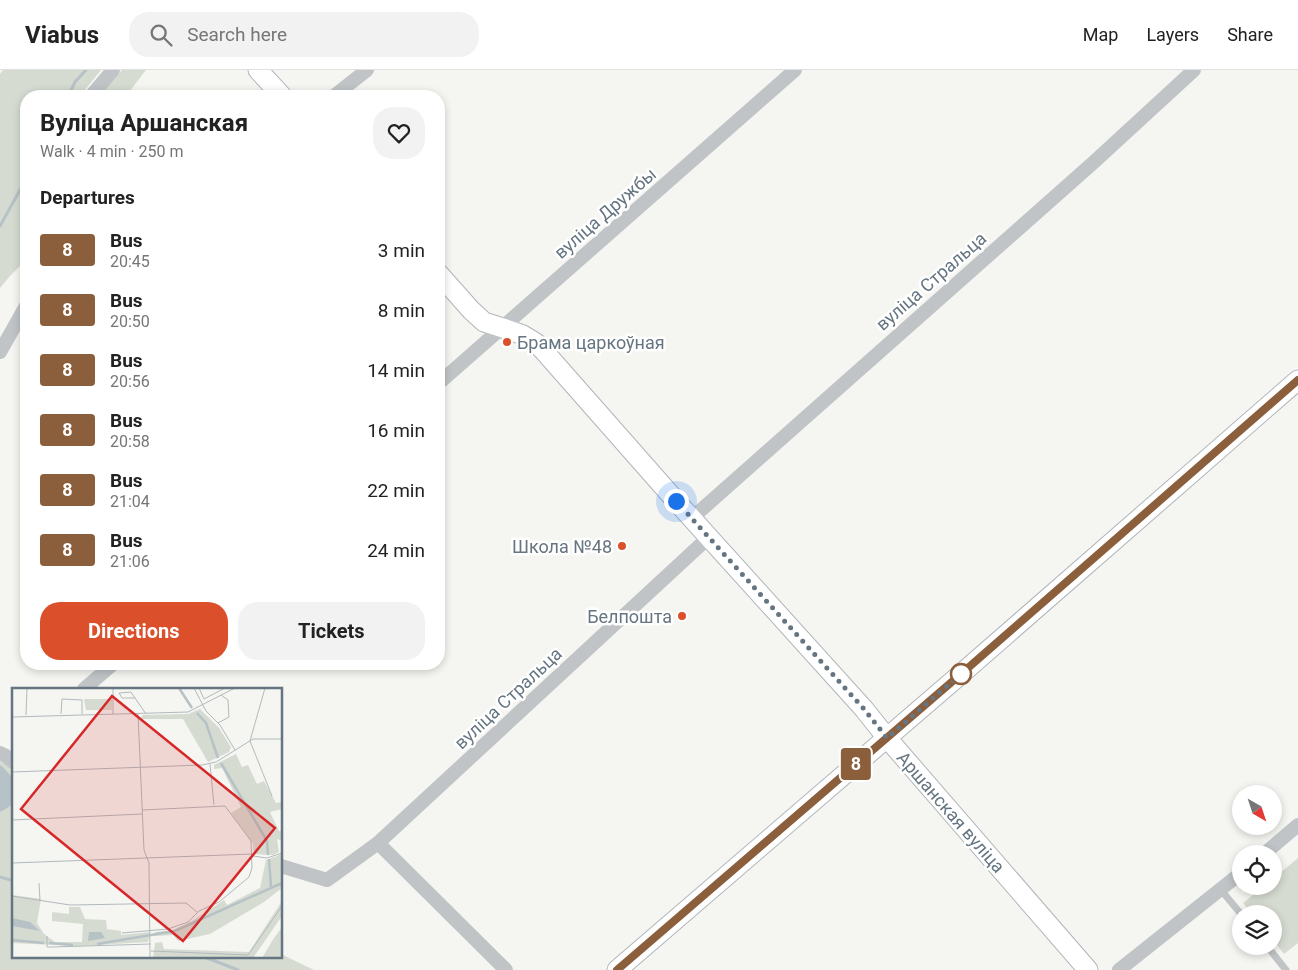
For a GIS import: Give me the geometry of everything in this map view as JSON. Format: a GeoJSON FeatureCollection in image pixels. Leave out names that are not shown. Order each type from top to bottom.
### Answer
{"type":"FeatureCollection","features":[{"type":"Feature","properties":{"kind":"street"},"geometry":{"type":"LineString","coordinates":[[96,90],[113,70]]}},
{"type":"Feature","properties":{"kind":"street"},"geometry":{"type":"LineString","coordinates":[[258,70],[276,90]]}},
{"type":"Feature","properties":{"kind":"street"},"geometry":{"type":"LineString","coordinates":[[342,90],[367,70]]}},
{"type":"Feature","properties":{"kind":"street","name":"вуліца Дружбы"},"geometry":{"type":"LineString","coordinates":[[445,378],[795,70]]}},
{"type":"Feature","properties":{"kind":"street","name":"вуліца Стральца"},"geometry":{"type":"LineString","coordinates":[[692,518],[1094,162],[1194,70]]}},
{"type":"Feature","properties":{"kind":"street","name":"Аршанская вуліца"},"geometry":{"type":"LineString","coordinates":[[445,281],[484,322],[523,335],[536,343],[864,709],[1088,970]]}},
{"type":"Feature","properties":{"kind":"street"},"geometry":{"type":"LineString","coordinates":[[0,352],[20,317]]}},
{"type":"Feature","properties":{"kind":"street"},"geometry":{"type":"LineString","coordinates":[[617,970],[1298,380]]}},
{"type":"Feature","properties":{"kind":"street","name":"вуліца Стральца"},"geometry":{"type":"LineString","coordinates":[[282,866],[327,880],[378,843],[709,537]]}},
{"type":"Feature","properties":{"kind":"street"},"geometry":{"type":"LineString","coordinates":[[85,688],[106,670]]}},
{"type":"Feature","properties":{"kind":"street"},"geometry":{"type":"LineString","coordinates":[[1275,845],[1298,825]]}},
{"type":"Feature","properties":{"kind":"street"},"geometry":{"type":"LineString","coordinates":[[378,843],[506,970]]}},
{"type":"Feature","properties":{"kind":"street"},"geometry":{"type":"LineString","coordinates":[[1120,970],[1232,881]]}},
{"type":"Feature","properties":{"kind":"lane"},"geometry":{"type":"LineString","coordinates":[[1221,890],[1234,905]]}},
{"type":"Feature","properties":{"kind":"lane"},"geometry":{"type":"LineString","coordinates":[[1274,955],[1286,970]]}},
{"type":"Feature","properties":{"kind":"shaded area"},"geometry":{"type":"Polygon","coordinates":[[[3,70],[101,70],[85,90],[20,90],[20,266],[0,288],[0,74],[3,70]]]}},
{"type":"Feature","properties":{"kind":"shaded area"},"geometry":{"type":"Polygon","coordinates":[[[122,70],[146,70],[131,90],[104,90],[122,70]]]}},
{"type":"Feature","properties":{"kind":"shaded area"},"geometry":{"type":"Polygon","coordinates":[[[0,761],[12,771],[12,958],[282,958],[282,954],[314,970],[0,970],[0,761]]]}},
{"type":"Feature","properties":{"kind":"shaded area"},"geometry":{"type":"Polygon","coordinates":[[[0,765],[12,780],[12,804],[0,812],[0,765]]]}},
{"type":"Feature","properties":{"kind":"shaded area"},"geometry":{"type":"Polygon","coordinates":[[[1298,858],[1298,943],[1284,954],[1282,951],[1282,905],[1245,905],[1243,903],[1253,895],[1282,895],[1282,871],[1298,858]]]}},
{"type":"Feature","properties":{"kind":"waterway"},"geometry":{"type":"LineString","coordinates":[[71,90],[75,82],[86,70]]}},
{"type":"Feature","properties":{"kind":"waterway"},"geometry":{"type":"LineString","coordinates":[[0,226],[20,190]]}},
{"type":"Feature","properties":{"kind":"waterway"},"geometry":{"type":"LineString","coordinates":[[0,877],[12,880]]}},
{"type":"Feature","properties":{"kind":"waterway"},"geometry":{"type":"LineString","coordinates":[[207,958],[238,970]]}},
{"type":"Feature","properties":{"kind":"bus line","name":"8"},"geometry":{"type":"LineString","coordinates":[[617,970],[961,674],[1298,380]]}},
{"type":"Feature","properties":{"kind":"place","name":"Брама царкоўная"},"geometry":{"type":"Point","coordinates":[507,342]}},
{"type":"Feature","properties":{"kind":"place","name":"Школа №48"},"geometry":{"type":"Point","coordinates":[622,546]}},
{"type":"Feature","properties":{"kind":"place","name":"Белпошта"},"geometry":{"type":"Point","coordinates":[682,616]}},
{"type":"Feature","properties":{"kind":"route"},"geometry":{"type":"LineString","coordinates":[[676,501],[864,709],[887,738],[961,674]]}}]}
